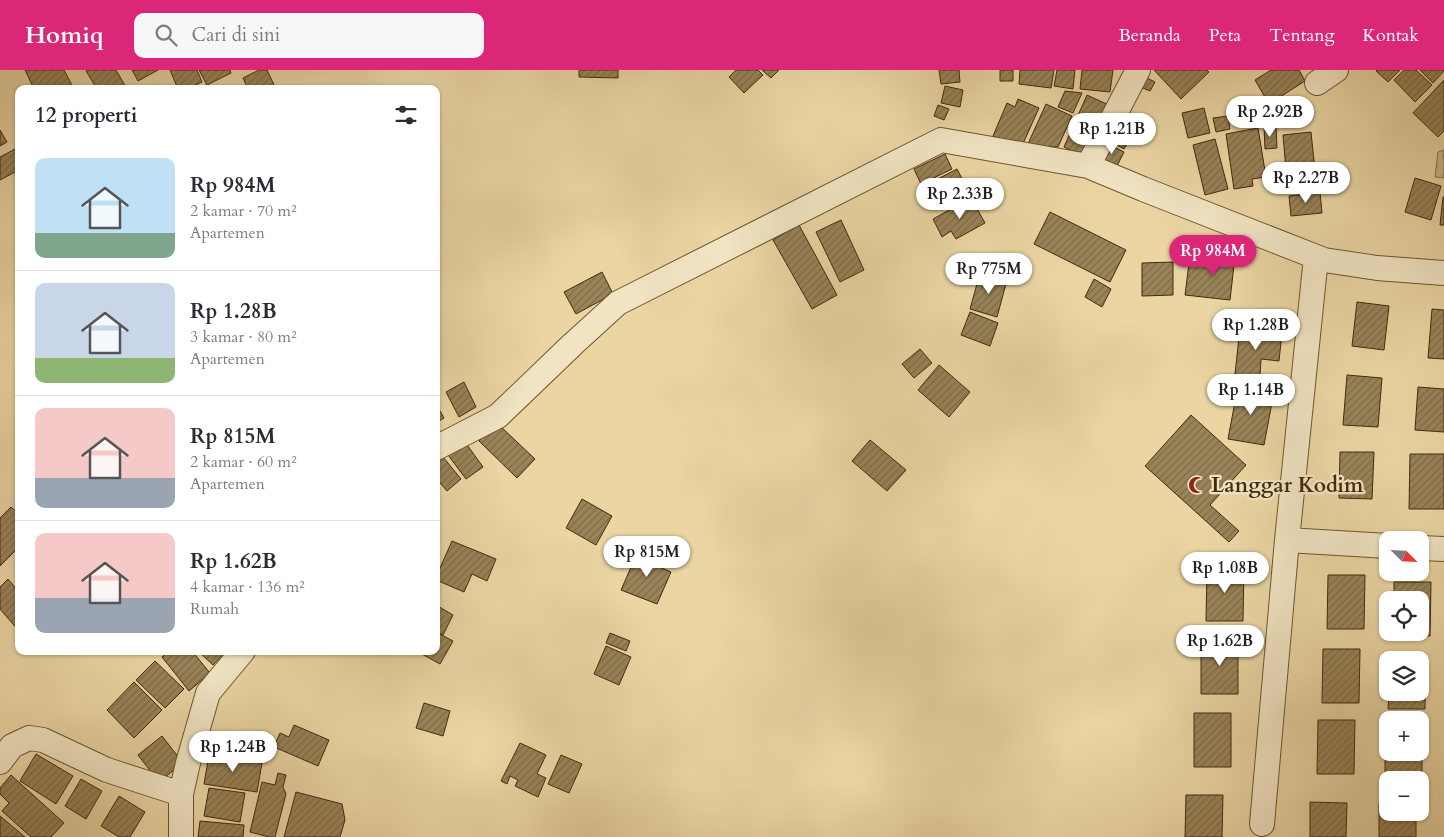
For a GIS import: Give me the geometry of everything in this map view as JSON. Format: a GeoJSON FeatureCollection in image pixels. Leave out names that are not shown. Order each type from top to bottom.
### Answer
{"type":"FeatureCollection","features":[{"type":"Feature","properties":{"kind":"street"},"geometry":{"type":"LineString","coordinates":[[1088,166],[1138,70]]}},
{"type":"Feature","properties":{"kind":"street"},"geometry":{"type":"LineString","coordinates":[[1317,83],[1336,70]]}},
{"type":"Feature","properties":{"kind":"street"},"geometry":{"type":"LineString","coordinates":[[440,446],[498,416],[618,303],[941,140],[1088,166],[1143,190],[1324,260],[1377,268],[1444,272]]}},
{"type":"Feature","properties":{"kind":"street"},"geometry":{"type":"LineString","coordinates":[[1262,824],[1287,540],[1316,257]]}},
{"type":"Feature","properties":{"kind":"street"},"geometry":{"type":"LineString","coordinates":[[1287,540],[1379,545]]}},
{"type":"Feature","properties":{"kind":"street"},"geometry":{"type":"LineString","coordinates":[[1429,549],[1444,550]]}},
{"type":"Feature","properties":{"kind":"street"},"geometry":{"type":"LineString","coordinates":[[181,837],[181,794],[208,693],[240,655]]}},
{"type":"Feature","properties":{"kind":"street"},"geometry":{"type":"LineString","coordinates":[[0,762],[12,746],[29,738],[43,740],[107,770],[181,794]]}},
{"type":"Feature","properties":{"kind":"green space"},"geometry":{"type":"Polygon","coordinates":[[[1444,150],[1444,178],[1435,177],[1438,152],[1444,150]]]}},
{"type":"Feature","properties":{"kind":"building"},"geometry":{"type":"Polygon","coordinates":[[[25,70],[64,70],[72,85],[32,85],[25,70]]]}},
{"type":"Feature","properties":{"kind":"building"},"geometry":{"type":"Polygon","coordinates":[[[116,70],[125,85],[95,85],[86,71],[116,70]]]}},
{"type":"Feature","properties":{"kind":"building"},"geometry":{"type":"Polygon","coordinates":[[[132,70],[158,70],[138,81],[132,70]]]}},
{"type":"Feature","properties":{"kind":"building"},"geometry":{"type":"Polygon","coordinates":[[[170,70],[197,70],[202,82],[196,85],[176,85],[170,70]]]}},
{"type":"Feature","properties":{"kind":"building"},"geometry":{"type":"Polygon","coordinates":[[[199,70],[230,70],[231,73],[207,85],[199,70]]]}},
{"type":"Feature","properties":{"kind":"building"},"geometry":{"type":"Polygon","coordinates":[[[259,70],[267,70],[274,85],[246,85],[243,78],[259,70]]]}},
{"type":"Feature","properties":{"kind":"building"},"geometry":{"type":"Polygon","coordinates":[[[579,70],[618,70],[618,78],[579,77],[579,70]]]}},
{"type":"Feature","properties":{"kind":"building"},"geometry":{"type":"Polygon","coordinates":[[[736,70],[758,70],[763,75],[744,93],[729,77],[736,70]]]}},
{"type":"Feature","properties":{"kind":"building"},"geometry":{"type":"Polygon","coordinates":[[[762,70],[779,70],[771,78],[762,70]]]}},
{"type":"Feature","properties":{"kind":"building"},"geometry":{"type":"Polygon","coordinates":[[[939,70],[959,70],[960,82],[941,84],[939,70]]]}},
{"type":"Feature","properties":{"kind":"building"},"geometry":{"type":"Polygon","coordinates":[[[1000,70],[1013,70],[1013,81],[1000,81],[1000,70]]]}},
{"type":"Feature","properties":{"kind":"building"},"geometry":{"type":"Polygon","coordinates":[[[1020,70],[1054,70],[1051,88],[1019,84],[1020,70]]]}},
{"type":"Feature","properties":{"kind":"building"},"geometry":{"type":"Polygon","coordinates":[[[1057,70],[1075,70],[1073,89],[1054,86],[1057,70]]]}},
{"type":"Feature","properties":{"kind":"building"},"geometry":{"type":"Polygon","coordinates":[[[1082,70],[1113,70],[1110,92],[1080,89],[1082,70]]]}},
{"type":"Feature","properties":{"kind":"building"},"geometry":{"type":"Polygon","coordinates":[[[1154,70],[1207,70],[1209,72],[1181,99],[1154,70]]]}},
{"type":"Feature","properties":{"kind":"building"},"geometry":{"type":"Polygon","coordinates":[[[1271,70],[1299,70],[1305,81],[1269,104],[1255,80],[1271,70]]]}},
{"type":"Feature","properties":{"kind":"building"},"geometry":{"type":"Polygon","coordinates":[[[1377,70],[1400,70],[1388,82],[1377,70]]]}},
{"type":"Feature","properties":{"kind":"building"},"geometry":{"type":"Polygon","coordinates":[[[1404,70],[1416,70],[1432,85],[1415,102],[1394,80],[1404,70]]]}},
{"type":"Feature","properties":{"kind":"building"},"geometry":{"type":"Polygon","coordinates":[[[1420,70],[1444,70],[1444,71],[1433,83],[1420,70]]]}},
{"type":"Feature","properties":{"kind":"building"},"geometry":{"type":"Polygon","coordinates":[[[1143,76],[1155,82],[1150,91],[1138,86],[1143,76]]]}},
{"type":"Feature","properties":{"kind":"building"},"geometry":{"type":"Polygon","coordinates":[[[1444,80],[1444,131],[1438,137],[1413,113],[1444,80]]]}},
{"type":"Feature","properties":{"kind":"building"},"geometry":{"type":"Polygon","coordinates":[[[945,86],[963,90],[960,107],[941,103],[945,86]]]}},
{"type":"Feature","properties":{"kind":"building"},"geometry":{"type":"Polygon","coordinates":[[[1065,91],[1082,93],[1073,113],[1058,107],[1065,91]]]}},
{"type":"Feature","properties":{"kind":"building"},"geometry":{"type":"Polygon","coordinates":[[[1087,95],[1113,107],[1089,159],[1064,147],[1087,95]]]}},
{"type":"Feature","properties":{"kind":"building"},"geometry":{"type":"Polygon","coordinates":[[[1018,99],[1039,108],[1021,148],[993,136],[1007,103],[1015,107],[1018,99]]]}},
{"type":"Feature","properties":{"kind":"building"},"geometry":{"type":"Polygon","coordinates":[[[1046,104],[1072,116],[1058,147],[1027,146],[1046,104]]]}},
{"type":"Feature","properties":{"kind":"building"},"geometry":{"type":"Polygon","coordinates":[[[938,105],[949,109],[944,120],[934,116],[938,105]]]}},
{"type":"Feature","properties":{"kind":"building"},"geometry":{"type":"Polygon","coordinates":[[[1204,108],[1210,133],[1188,138],[1182,113],[1204,108]]]}},
{"type":"Feature","properties":{"kind":"building"},"geometry":{"type":"Polygon","coordinates":[[[1228,116],[1230,129],[1216,132],[1213,118],[1228,116]]]}},
{"type":"Feature","properties":{"kind":"building"},"geometry":{"type":"Polygon","coordinates":[[[1119,123],[1134,131],[1124,149],[1110,141],[1119,123]]]}},
{"type":"Feature","properties":{"kind":"building"},"geometry":{"type":"Polygon","coordinates":[[[1276,126],[1277,148],[1265,149],[1264,127],[1276,126]]]}},
{"type":"Feature","properties":{"kind":"building"},"geometry":{"type":"Polygon","coordinates":[[[1258,128],[1266,177],[1252,179],[1253,186],[1234,189],[1226,134],[1258,128]]]}},
{"type":"Feature","properties":{"kind":"building"},"geometry":{"type":"Polygon","coordinates":[[[0,130],[7,142],[0,146],[0,130]]]}},
{"type":"Feature","properties":{"kind":"building"},"geometry":{"type":"Polygon","coordinates":[[[1311,132],[1317,190],[1288,193],[1283,135],[1311,132]]]}},
{"type":"Feature","properties":{"kind":"building"},"geometry":{"type":"Polygon","coordinates":[[[1215,139],[1228,189],[1205,195],[1193,145],[1215,139]]]}},
{"type":"Feature","properties":{"kind":"building"},"geometry":{"type":"Polygon","coordinates":[[[1108,144],[1124,152],[1117,166],[1101,159],[1108,144]]]}},
{"type":"Feature","properties":{"kind":"building"},"geometry":{"type":"Polygon","coordinates":[[[15,149],[15,172],[0,180],[0,157],[15,149]]]}},
{"type":"Feature","properties":{"kind":"building"},"geometry":{"type":"Polygon","coordinates":[[[945,154],[952,169],[921,184],[914,169],[945,154]]]}},
{"type":"Feature","properties":{"kind":"building"},"geometry":{"type":"Polygon","coordinates":[[[957,169],[970,194],[942,210],[928,184],[957,169]]]}},
{"type":"Feature","properties":{"kind":"building"},"geometry":{"type":"Polygon","coordinates":[[[1415,178],[1441,186],[1431,220],[1405,212],[1415,178]]]}},
{"type":"Feature","properties":{"kind":"building"},"geometry":{"type":"Polygon","coordinates":[[[1320,192],[1322,213],[1291,216],[1289,196],[1320,192]]]}},
{"type":"Feature","properties":{"kind":"building"},"geometry":{"type":"Polygon","coordinates":[[[1443,197],[1444,225],[1440,225],[1443,197]]]}},
{"type":"Feature","properties":{"kind":"building"},"geometry":{"type":"Polygon","coordinates":[[[971,198],[985,223],[956,239],[951,231],[942,237],[933,219],[971,198]]]}},
{"type":"Feature","properties":{"kind":"building"},"geometry":{"type":"Polygon","coordinates":[[[1050,212],[1126,250],[1110,282],[1034,244],[1050,212]]]}},
{"type":"Feature","properties":{"kind":"building"},"geometry":{"type":"Polygon","coordinates":[[[841,220],[864,270],[840,282],[816,232],[841,220]]]}},
{"type":"Feature","properties":{"kind":"building"},"geometry":{"type":"Polygon","coordinates":[[[799,225],[837,295],[812,309],[773,240],[799,225]]]}},
{"type":"Feature","properties":{"kind":"building"},"geometry":{"type":"Polygon","coordinates":[[[1219,246],[1236,248],[1230,300],[1185,295],[1189,263],[1216,266],[1219,246]]]}},
{"type":"Feature","properties":{"kind":"building"},"geometry":{"type":"Polygon","coordinates":[[[1173,262],[1173,295],[1142,296],[1142,263],[1173,262]]]}},
{"type":"Feature","properties":{"kind":"building"},"geometry":{"type":"Polygon","coordinates":[[[602,272],[613,294],[576,314],[564,292],[602,272]]]}},
{"type":"Feature","properties":{"kind":"building"},"geometry":{"type":"Polygon","coordinates":[[[980,273],[1007,280],[997,317],[970,309],[980,273]]]}},
{"type":"Feature","properties":{"kind":"building"},"geometry":{"type":"Polygon","coordinates":[[[1094,279],[1111,289],[1102,307],[1085,297],[1094,279]]]}},
{"type":"Feature","properties":{"kind":"building"},"geometry":{"type":"Polygon","coordinates":[[[1357,302],[1389,306],[1384,350],[1352,346],[1357,302]]]}},
{"type":"Feature","properties":{"kind":"building"},"geometry":{"type":"Polygon","coordinates":[[[1432,309],[1444,310],[1444,359],[1428,358],[1432,309]]]}},
{"type":"Feature","properties":{"kind":"building"},"geometry":{"type":"Polygon","coordinates":[[[970,312],[998,323],[990,346],[961,335],[970,312]]]}},
{"type":"Feature","properties":{"kind":"building"},"geometry":{"type":"Polygon","coordinates":[[[1240,328],[1282,333],[1279,361],[1261,359],[1260,377],[1235,374],[1240,328]]]}},
{"type":"Feature","properties":{"kind":"building"},"geometry":{"type":"Polygon","coordinates":[[[920,349],[932,363],[914,378],[902,364],[920,349]]]}},
{"type":"Feature","properties":{"kind":"building"},"geometry":{"type":"Polygon","coordinates":[[[939,365],[970,392],[949,417],[918,390],[939,365]]]}},
{"type":"Feature","properties":{"kind":"building"},"geometry":{"type":"Polygon","coordinates":[[[1347,375],[1382,378],[1378,427],[1343,425],[1347,375]]]}},
{"type":"Feature","properties":{"kind":"building"},"geometry":{"type":"Polygon","coordinates":[[[464,382],[476,407],[459,417],[446,392],[464,382]]]}},
{"type":"Feature","properties":{"kind":"building"},"geometry":{"type":"Polygon","coordinates":[[[1238,386],[1274,392],[1264,445],[1228,439],[1238,386]]]}},
{"type":"Feature","properties":{"kind":"building"},"geometry":{"type":"Polygon","coordinates":[[[1418,387],[1444,389],[1444,432],[1415,430],[1418,387]]]}},
{"type":"Feature","properties":{"kind":"building"},"geometry":{"type":"Polygon","coordinates":[[[440,411],[444,418],[440,420],[440,411]]]}},
{"type":"Feature","properties":{"kind":"building","name":"Langgar Kodim"},"geometry":{"type":"Polygon","coordinates":[[[1191,415],[1246,465],[1210,505],[1239,531],[1229,542],[1145,466],[1191,415]]]}},
{"type":"Feature","properties":{"kind":"building"},"geometry":{"type":"Polygon","coordinates":[[[497,423],[535,459],[517,478],[479,441],[497,423]]]}},
{"type":"Feature","properties":{"kind":"building"},"geometry":{"type":"Polygon","coordinates":[[[870,440],[906,470],[887,491],[852,461],[870,440]]]}},
{"type":"Feature","properties":{"kind":"building"},"geometry":{"type":"Polygon","coordinates":[[[465,442],[483,467],[466,479],[448,455],[465,442]]]}},
{"type":"Feature","properties":{"kind":"building"},"geometry":{"type":"Polygon","coordinates":[[[1340,452],[1374,452],[1372,499],[1339,498],[1340,452]]]}},
{"type":"Feature","properties":{"kind":"building"},"geometry":{"type":"Polygon","coordinates":[[[1410,454],[1444,454],[1444,509],[1409,509],[1410,454]]]}},
{"type":"Feature","properties":{"kind":"building"},"geometry":{"type":"Polygon","coordinates":[[[443,457],[461,479],[447,491],[440,483],[440,459],[443,457]]]}},
{"type":"Feature","properties":{"kind":"building"},"geometry":{"type":"Polygon","coordinates":[[[582,499],[612,516],[596,545],[566,528],[582,499]]]}},
{"type":"Feature","properties":{"kind":"building"},"geometry":{"type":"Polygon","coordinates":[[[11,507],[15,510],[15,551],[0,566],[0,518],[11,507]]]}},
{"type":"Feature","properties":{"kind":"building"},"geometry":{"type":"Polygon","coordinates":[[[452,541],[496,559],[487,581],[472,574],[464,592],[440,582],[440,568],[452,541]]]}},
{"type":"Feature","properties":{"kind":"building"},"geometry":{"type":"Polygon","coordinates":[[[646,547],[660,553],[655,565],[671,572],[657,604],[621,590],[635,558],[647,563],[650,557],[643,554],[646,547]]]}},
{"type":"Feature","properties":{"kind":"building"},"geometry":{"type":"Polygon","coordinates":[[[1207,567],[1244,567],[1243,621],[1206,621],[1207,567]]]}},
{"type":"Feature","properties":{"kind":"building"},"geometry":{"type":"Polygon","coordinates":[[[1328,575],[1365,575],[1364,629],[1327,629],[1328,575]]]}},
{"type":"Feature","properties":{"kind":"building"},"geometry":{"type":"Polygon","coordinates":[[[8,579],[15,587],[15,626],[0,609],[0,587],[8,579]]]}},
{"type":"Feature","properties":{"kind":"building"},"geometry":{"type":"Polygon","coordinates":[[[1394,582],[1431,582],[1430,636],[1429,591],[1394,591],[1394,582]]]}},
{"type":"Feature","properties":{"kind":"building"},"geometry":{"type":"Polygon","coordinates":[[[440,607],[453,615],[443,635],[440,634],[440,607]]]}},
{"type":"Feature","properties":{"kind":"building"},"geometry":{"type":"Polygon","coordinates":[[[610,633],[630,641],[626,651],[606,643],[610,633]]]}},
{"type":"Feature","properties":{"kind":"building"},"geometry":{"type":"Polygon","coordinates":[[[440,634],[453,641],[440,664],[424,655],[440,655],[440,634]]]}},
{"type":"Feature","properties":{"kind":"building"},"geometry":{"type":"Polygon","coordinates":[[[1201,640],[1238,640],[1238,694],[1201,694],[1201,640]]]}},
{"type":"Feature","properties":{"kind":"building"},"geometry":{"type":"Polygon","coordinates":[[[606,646],[631,657],[619,685],[594,674],[606,646]]]}},
{"type":"Feature","properties":{"kind":"building"},"geometry":{"type":"Polygon","coordinates":[[[1323,649],[1360,649],[1359,703],[1322,703],[1323,649]]]}},
{"type":"Feature","properties":{"kind":"building"},"geometry":{"type":"Polygon","coordinates":[[[164,655],[195,655],[210,673],[189,691],[162,657],[164,655]]]}},
{"type":"Feature","properties":{"kind":"building"},"geometry":{"type":"Polygon","coordinates":[[[202,655],[222,655],[213,665],[202,655]]]}},
{"type":"Feature","properties":{"kind":"building"},"geometry":{"type":"Polygon","coordinates":[[[155,661],[184,689],[165,708],[136,680],[155,661]]]}},
{"type":"Feature","properties":{"kind":"building"},"geometry":{"type":"Polygon","coordinates":[[[134,682],[162,710],[134,738],[107,710],[134,682]]]}},
{"type":"Feature","properties":{"kind":"building"},"geometry":{"type":"Polygon","coordinates":[[[1388,701],[1425,701],[1425,709],[1388,709],[1388,701]]]}},
{"type":"Feature","properties":{"kind":"building"},"geometry":{"type":"Polygon","coordinates":[[[424,703],[450,711],[443,736],[416,728],[424,703]]]}},
{"type":"Feature","properties":{"kind":"building"},"geometry":{"type":"Polygon","coordinates":[[[1194,713],[1231,713],[1231,767],[1194,767],[1194,713]]]}},
{"type":"Feature","properties":{"kind":"building"},"geometry":{"type":"Polygon","coordinates":[[[1318,720],[1355,720],[1354,774],[1317,774],[1318,720]]]}},
{"type":"Feature","properties":{"kind":"building"},"geometry":{"type":"Polygon","coordinates":[[[294,725],[329,740],[318,766],[274,747],[280,733],[289,737],[294,725]]]}},
{"type":"Feature","properties":{"kind":"building"},"geometry":{"type":"Polygon","coordinates":[[[162,736],[183,763],[159,782],[138,755],[162,736]]]}},
{"type":"Feature","properties":{"kind":"building"},"geometry":{"type":"Polygon","coordinates":[[[520,743],[546,755],[537,774],[546,778],[538,797],[515,786],[518,780],[510,776],[507,784],[501,781],[520,743]]]}},
{"type":"Feature","properties":{"kind":"building"},"geometry":{"type":"Polygon","coordinates":[[[36,754],[73,776],[56,804],[20,781],[36,754]]]}},
{"type":"Feature","properties":{"kind":"building"},"geometry":{"type":"Polygon","coordinates":[[[209,755],[262,763],[257,792],[204,784],[209,755]]]}},
{"type":"Feature","properties":{"kind":"building"},"geometry":{"type":"Polygon","coordinates":[[[561,755],[582,764],[569,793],[548,784],[561,755]]]}},
{"type":"Feature","properties":{"kind":"building"},"geometry":{"type":"Polygon","coordinates":[[[1385,761],[1422,761],[1422,771],[1385,771],[1385,761]]]}},
{"type":"Feature","properties":{"kind":"building"},"geometry":{"type":"Polygon","coordinates":[[[278,773],[286,775],[283,787],[286,794],[275,837],[250,832],[262,782],[275,785],[278,773]]]}},
{"type":"Feature","properties":{"kind":"building"},"geometry":{"type":"Polygon","coordinates":[[[11,775],[64,823],[51,837],[31,837],[2,811],[9,803],[0,794],[0,788],[11,775]]]}},
{"type":"Feature","properties":{"kind":"building"},"geometry":{"type":"Polygon","coordinates":[[[81,779],[102,791],[86,819],[65,806],[81,779]]]}},
{"type":"Feature","properties":{"kind":"building"},"geometry":{"type":"Polygon","coordinates":[[[209,788],[245,793],[240,822],[204,816],[209,788]]]}},
{"type":"Feature","properties":{"kind":"building"},"geometry":{"type":"Polygon","coordinates":[[[296,792],[342,804],[345,820],[340,837],[284,837],[296,792]]]}},
{"type":"Feature","properties":{"kind":"building"},"geometry":{"type":"Polygon","coordinates":[[[1186,795],[1223,795],[1222,837],[1185,837],[1186,795]]]}},
{"type":"Feature","properties":{"kind":"building"},"geometry":{"type":"Polygon","coordinates":[[[119,796],[145,812],[130,837],[119,837],[101,826],[119,796]]]}},
{"type":"Feature","properties":{"kind":"building"},"geometry":{"type":"Polygon","coordinates":[[[1310,802],[1347,803],[1346,837],[1310,837],[1310,802]]]}},
{"type":"Feature","properties":{"kind":"building"},"geometry":{"type":"Polygon","coordinates":[[[0,816],[25,837],[0,837],[0,816]]]}},
{"type":"Feature","properties":{"kind":"building"},"geometry":{"type":"Polygon","coordinates":[[[200,821],[244,825],[243,837],[198,837],[200,821]]]}},
{"type":"Feature","properties":{"kind":"building"},"geometry":{"type":"Polygon","coordinates":[[[1379,821],[1416,821],[1416,837],[1379,837],[1379,821]]]}},
{"type":"Feature","properties":{"kind":"place","name":"Langgar Kodim"},"geometry":{"type":"Point","coordinates":[1197,485]}}]}
